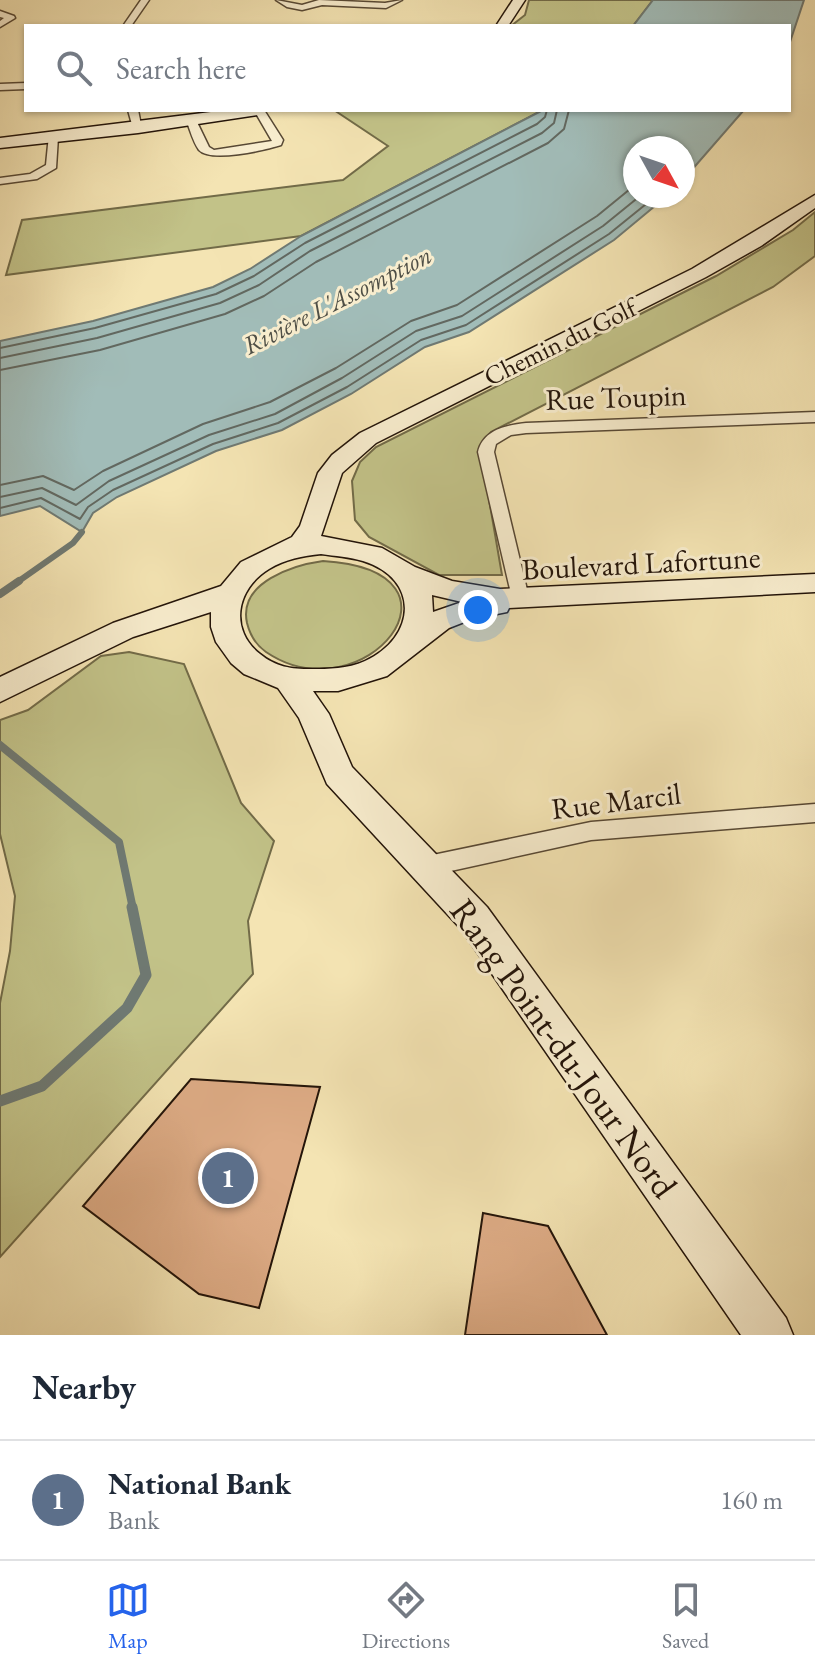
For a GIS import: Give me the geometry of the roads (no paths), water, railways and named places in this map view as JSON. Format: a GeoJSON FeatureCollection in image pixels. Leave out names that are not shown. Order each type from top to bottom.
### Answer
{"type":"FeatureCollection","features":[{"type":"Feature","properties":{"kind":"street"},"geometry":{"type":"LineString","coordinates":[[128,24],[145,0]]}},
{"type":"Feature","properties":{"kind":"street"},"geometry":{"type":"LineString","coordinates":[[280,0],[296,7],[324,1],[386,6],[398,0]]}},
{"type":"Feature","properties":{"kind":"street"},"geometry":{"type":"LineString","coordinates":[[503,24],[519,0]]}},
{"type":"Feature","properties":{"kind":"street"},"geometry":{"type":"LineString","coordinates":[[0,14],[11,18],[0,24]]}},
{"type":"Feature","properties":{"kind":"street"},"geometry":{"type":"LineString","coordinates":[[0,87],[24,86]]}},
{"type":"Feature","properties":{"kind":"street"},"geometry":{"type":"LineString","coordinates":[[134,112],[138,128]]}},
{"type":"Feature","properties":{"kind":"street"},"geometry":{"type":"LineString","coordinates":[[0,143],[138,128],[245,112]]}},
{"type":"Feature","properties":{"kind":"street"},"geometry":{"type":"LineString","coordinates":[[191,120],[204,149],[212,153],[261,148],[278,140],[259,112]]}},
{"type":"Feature","properties":{"kind":"street"},"geometry":{"type":"LineString","coordinates":[[0,181],[33,177],[52,166],[53,137]]}},
{"type":"Feature","properties":{"kind":"street","name":"Chemin du Golf"},"geometry":{"type":"LineString","coordinates":[[292,550],[306,539],[329,475],[341,460],[382,429],[699,273],[767,234],[815,200]]}},
{"type":"Feature","properties":{"kind":"street","name":"Rue Toupin"},"geometry":{"type":"LineString","coordinates":[[520,598],[486,452],[488,442],[498,435],[510,429],[526,428],[815,417]]}},
{"type":"Feature","properties":{"kind":"street"},"geometry":{"type":"LineString","coordinates":[[323,498],[328,515],[350,547]]}},
{"type":"Feature","properties":{"kind":"street"},"geometry":{"type":"LineString","coordinates":[[321,545],[350,547],[391,561],[418,590],[423,609],[420,628],[409,647],[386,665],[356,677],[322,682],[289,680],[249,663],[227,635],[224,614],[230,593],[244,575],[266,559],[292,550],[321,545]]}},
{"type":"Feature","properties":{"kind":"street","name":"Boulevard Lafortune"},"geometry":{"type":"LineString","coordinates":[[406,574],[463,594],[520,598],[804,583]]}},
{"type":"Feature","properties":{"kind":"street","name":"Boulevard Lafortune"},"geometry":{"type":"LineString","coordinates":[[409,647],[420,633],[434,624],[488,606],[773,591],[804,583]]}},
{"type":"Feature","properties":{"kind":"street"},"geometry":{"type":"LineString","coordinates":[[0,691],[75,650],[230,593]]}},
{"type":"Feature","properties":{"kind":"street"},"geometry":{"type":"LineString","coordinates":[[126,630],[183,627],[227,635]]}},
{"type":"Feature","properties":{"kind":"street"},"geometry":{"type":"LineString","coordinates":[[339,775],[333,720],[337,702],[356,677]]}},
{"type":"Feature","properties":{"kind":"street","name":"Rang Point-du-Jour Nord"},"geometry":{"type":"LineString","coordinates":[[289,680],[313,714],[339,775],[474,918],[769,1335]]}},
{"type":"Feature","properties":{"kind":"street","name":"Rue Marcil"},"geometry":{"type":"LineString","coordinates":[[428,866],[591,831],[815,813]]}},
{"type":"Feature","properties":{"kind":"water"},"geometry":{"type":"Polygon","coordinates":[[[653,0],[804,0],[791,39],[791,24],[635,24],[653,0]]]}},
{"type":"Feature","properties":{"kind":"water","name":"Rivière L'Assomption"},"geometry":{"type":"Polygon","coordinates":[[[539,112],[742,112],[695,166],[695,136],[623,136],[623,208],[653,208],[614,240],[469,332],[425,347],[351,394],[282,430],[216,451],[117,497],[93,513],[82,532],[40,506],[0,516],[0,341],[93,321],[213,287],[250,269],[301,236],[539,112]]]}},
{"type":"Feature","properties":{"kind":"waterway"},"geometry":{"type":"LineString","coordinates":[[16,583],[73,543],[82,532]]}},
{"type":"Feature","properties":{"kind":"waterway"},"geometry":{"type":"LineString","coordinates":[[0,594],[19,581]]}},
{"type":"Feature","properties":{"kind":"waterway"},"geometry":{"type":"LineString","coordinates":[[0,745],[119,842],[133,909]]}},
{"type":"Feature","properties":{"kind":"waterway"},"geometry":{"type":"LineString","coordinates":[[0,1101],[42,1086],[127,1008],[146,975],[132,907]]}},
{"type":"Feature","properties":{"kind":"place","name":"National Bank"},"geometry":{"type":"Point","coordinates":[228,1178]}}]}
